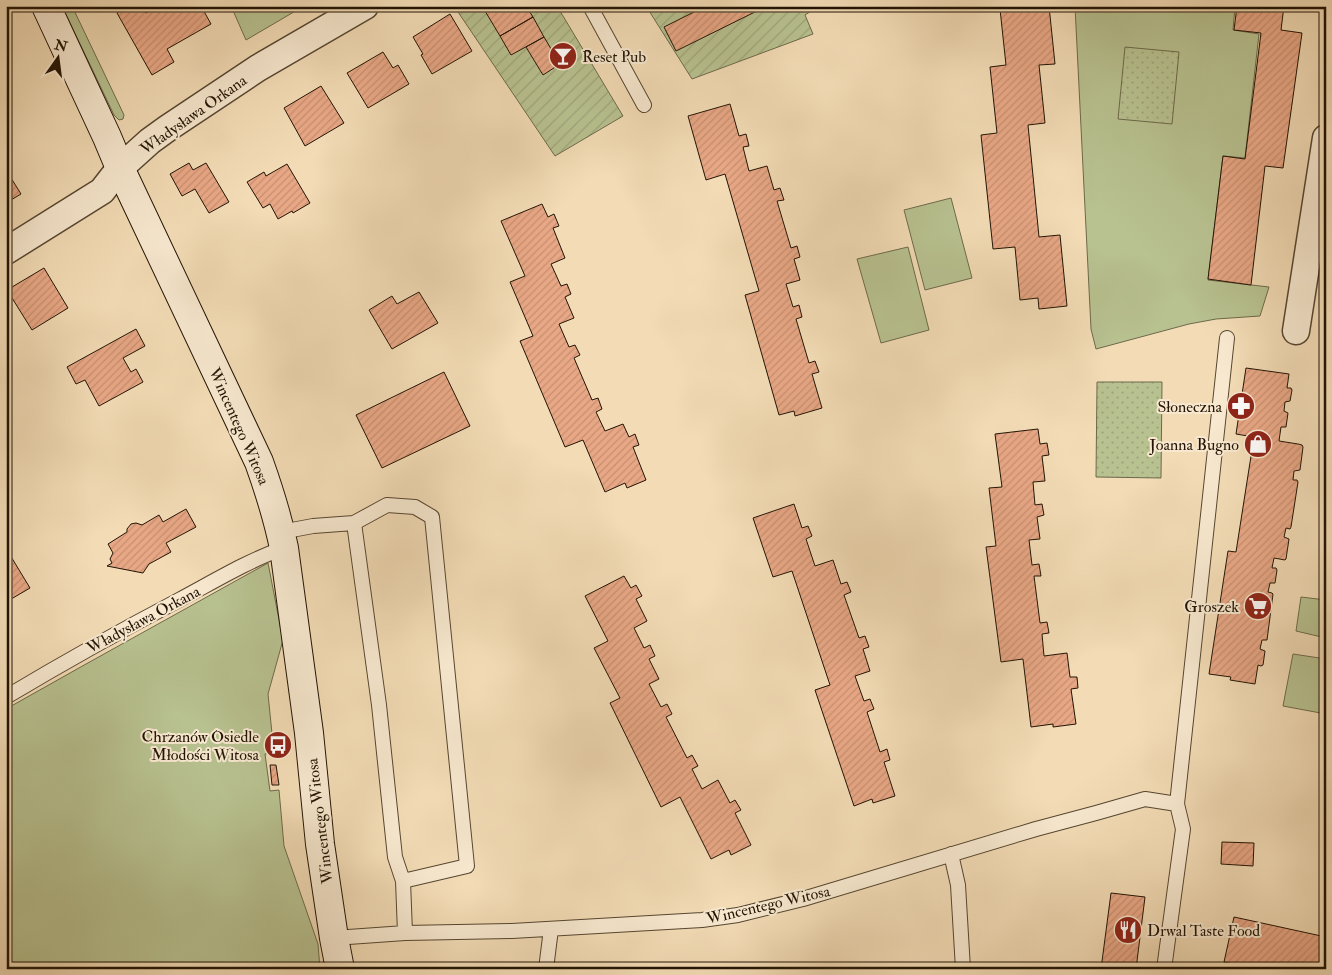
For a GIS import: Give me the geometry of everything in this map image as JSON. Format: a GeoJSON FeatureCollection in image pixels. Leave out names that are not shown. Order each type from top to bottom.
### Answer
{"type":"FeatureCollection","features":[{"type":"Feature","properties":{"kind":"street","name":"Wincentego Witosa"},"geometry":{"type":"LineString","coordinates":[[46,6],[120,168],[259,462],[282,540],[309,733],[320,844],[340,969]]}},
{"type":"Feature","properties":{"kind":"street","name":"Władysława Orkana"},"geometry":{"type":"LineString","coordinates":[[6,251],[102,192],[120,168],[156,137],[258,68],[364,6]]}},
{"type":"Feature","properties":{"kind":"street"},"geometry":{"type":"LineString","coordinates":[[1296,331],[1326,138]]}},
{"type":"Feature","properties":{"kind":"lane"},"geometry":{"type":"LineString","coordinates":[[590,6],[644,105]]}},
{"type":"Feature","properties":{"kind":"lane"},"geometry":{"type":"LineString","coordinates":[[1164,969],[1184,829],[1177,804],[1226,338]]}},
{"type":"Feature","properties":{"kind":"lane"},"geometry":{"type":"LineString","coordinates":[[403,881],[467,866],[432,517],[415,507],[387,505],[354,524],[379,705],[395,857],[403,881],[405,933]]}},
{"type":"Feature","properties":{"kind":"lane","name":"Władysława Orkana"},"geometry":{"type":"LineString","coordinates":[[6,697],[82,652],[260,557],[282,540],[313,526],[354,524]]}},
{"type":"Feature","properties":{"kind":"lane","name":"Wincentego Witosa"},"geometry":{"type":"LineString","coordinates":[[334,938],[405,933],[512,931],[702,920],[738,915],[803,899],[1036,829],[1145,799],[1177,804]]}},
{"type":"Feature","properties":{"kind":"lane"},"geometry":{"type":"LineString","coordinates":[[951,854],[958,885],[963,969]]}},
{"type":"Feature","properties":{"kind":"lane"},"geometry":{"type":"LineString","coordinates":[[546,969],[551,928]]}},
{"type":"Feature","properties":{"kind":"green space"},"geometry":{"type":"Polygon","coordinates":[[[62,6],[72,6],[124,115],[123,119],[119,120],[114,115],[62,6]]]}},
{"type":"Feature","properties":{"kind":"green space"},"geometry":{"type":"Polygon","coordinates":[[[231,6],[304,6],[246,40],[231,6]]]}},
{"type":"Feature","properties":{"kind":"green space"},"geometry":{"type":"Polygon","coordinates":[[[454,6],[557,6],[623,116],[555,156],[454,6]]]}},
{"type":"Feature","properties":{"kind":"green space"},"geometry":{"type":"Polygon","coordinates":[[[646,6],[819,6],[805,15],[813,34],[692,79],[646,6]]]}},
{"type":"Feature","properties":{"kind":"green space"},"geometry":{"type":"Polygon","coordinates":[[[1075,6],[1235,6],[1233,30],[1259,34],[1245,158],[1223,156],[1208,280],[1269,287],[1260,316],[1216,319],[1189,324],[1096,349],[1091,329],[1075,6]]]}},
{"type":"Feature","properties":{"kind":"green space"},"geometry":{"type":"Polygon","coordinates":[[[1125,47],[1179,52],[1172,124],[1118,119],[1125,47]]]}},
{"type":"Feature","properties":{"kind":"green space"},"geometry":{"type":"Polygon","coordinates":[[[951,198],[972,278],[925,290],[904,210],[951,198]]]}},
{"type":"Feature","properties":{"kind":"green space"},"geometry":{"type":"Polygon","coordinates":[[[908,247],[929,330],[881,343],[857,259],[908,247]]]}},
{"type":"Feature","properties":{"kind":"green space"},"geometry":{"type":"Polygon","coordinates":[[[1097,382],[1162,382],[1161,478],[1096,477],[1097,382]]]}},
{"type":"Feature","properties":{"kind":"green space"},"geometry":{"type":"Polygon","coordinates":[[[268,563],[283,640],[268,694],[274,753],[265,754],[270,791],[279,790],[284,846],[318,944],[320,969],[6,969],[6,709],[268,563]]]}},
{"type":"Feature","properties":{"kind":"green space"},"geometry":{"type":"Polygon","coordinates":[[[1301,597],[1326,600],[1326,638],[1296,631],[1301,597]]]}},
{"type":"Feature","properties":{"kind":"green space"},"geometry":{"type":"Polygon","coordinates":[[[1293,654],[1326,659],[1326,714],[1283,706],[1293,654]]]}},
{"type":"Feature","properties":{"kind":"building"},"geometry":{"type":"Polygon","coordinates":[[[128,6],[142,6],[146,13],[157,6],[201,6],[211,24],[167,49],[174,62],[152,75],[117,13],[128,6]]]}},
{"type":"Feature","properties":{"kind":"building"},"geometry":{"type":"Polygon","coordinates":[[[482,6],[526,6],[533,17],[500,36],[482,6]]]}},
{"type":"Feature","properties":{"kind":"building"},"geometry":{"type":"Polygon","coordinates":[[[706,6],[767,6],[676,51],[664,27],[706,6]]]}},
{"type":"Feature","properties":{"kind":"building"},"geometry":{"type":"Polygon","coordinates":[[[1023,6],[1049,6],[1055,64],[1039,65],[1045,123],[1028,125],[1039,237],[1060,235],[1067,306],[1039,309],[1038,298],[1020,300],[1015,247],[993,249],[981,135],[997,133],[990,67],[1006,65],[1000,9],[1023,6]]]}},
{"type":"Feature","properties":{"kind":"building"},"geometry":{"type":"Polygon","coordinates":[[[1237,6],[1284,6],[1281,30],[1302,33],[1283,168],[1265,166],[1251,285],[1208,279],[1223,156],[1245,159],[1261,33],[1234,30],[1237,6]]]}},
{"type":"Feature","properties":{"kind":"building"},"geometry":{"type":"Polygon","coordinates":[[[450,14],[472,51],[432,74],[413,37],[450,14]]]}},
{"type":"Feature","properties":{"kind":"building"},"geometry":{"type":"Polygon","coordinates":[[[533,17],[544,37],[511,55],[500,36],[533,17]]]}},
{"type":"Feature","properties":{"kind":"building"},"geometry":{"type":"Polygon","coordinates":[[[544,37],[560,64],[543,75],[526,47],[544,37]]]}},
{"type":"Feature","properties":{"kind":"building"},"geometry":{"type":"Polygon","coordinates":[[[383,52],[393,68],[398,65],[409,84],[368,108],[347,73],[383,52]]]}},
{"type":"Feature","properties":{"kind":"building"},"geometry":{"type":"Polygon","coordinates":[[[321,86],[344,123],[305,146],[284,108],[321,86]]]}},
{"type":"Feature","properties":{"kind":"building"},"geometry":{"type":"Polygon","coordinates":[[[730,104],[739,136],[746,134],[749,146],[743,147],[749,171],[767,166],[774,190],[780,188],[784,200],[777,201],[791,248],[797,246],[800,257],[794,259],[800,280],[786,284],[793,307],[799,305],[802,317],[796,319],[809,363],[815,361],[819,372],[812,374],[822,408],[795,416],[794,411],[779,415],[745,295],[759,291],[725,174],[706,180],[688,116],[730,104]]]}},
{"type":"Feature","properties":{"kind":"building"},"geometry":{"type":"Polygon","coordinates":[[[189,163],[193,170],[206,163],[229,202],[209,213],[195,189],[182,196],[170,174],[189,163]]]}},
{"type":"Feature","properties":{"kind":"building"},"geometry":{"type":"Polygon","coordinates":[[[287,164],[310,203],[278,219],[270,204],[263,208],[247,182],[264,172],[266,176],[287,164]]]}},
{"type":"Feature","properties":{"kind":"building"},"geometry":{"type":"Polygon","coordinates":[[[6,170],[21,194],[6,203],[6,170]]]}},
{"type":"Feature","properties":{"kind":"building"},"geometry":{"type":"Polygon","coordinates":[[[542,204],[548,217],[554,214],[559,226],[553,228],[565,258],[551,264],[561,286],[567,284],[571,294],[565,297],[574,318],[559,324],[569,347],[575,345],[580,355],[574,358],[592,400],[598,398],[602,409],[596,412],[605,431],[623,424],[629,437],[635,434],[639,445],[633,447],[646,480],[627,488],[625,483],[605,492],[583,440],[565,447],[520,341],[533,336],[510,282],[525,276],[501,221],[542,204]]]}},
{"type":"Feature","properties":{"kind":"building"},"geometry":{"type":"Polygon","coordinates":[[[44,268],[68,308],[32,330],[7,290],[44,268]]]}},
{"type":"Feature","properties":{"kind":"building"},"geometry":{"type":"Polygon","coordinates":[[[419,292],[438,323],[392,349],[369,310],[392,296],[397,304],[419,292]]]}},
{"type":"Feature","properties":{"kind":"building"},"geometry":{"type":"Polygon","coordinates":[[[136,329],[145,346],[123,358],[131,372],[136,369],[143,382],[99,406],[85,380],[76,384],[67,367],[136,329]]]}},
{"type":"Feature","properties":{"kind":"building"},"geometry":{"type":"Polygon","coordinates":[[[1246,368],[1289,374],[1287,388],[1292,390],[1290,401],[1285,402],[1284,411],[1288,413],[1286,427],[1281,427],[1279,441],[1302,445],[1303,447],[1300,470],[1294,471],[1293,480],[1298,482],[1291,527],[1290,529],[1286,528],[1284,537],[1289,539],[1286,559],[1274,558],[1272,568],[1277,570],[1275,583],[1270,583],[1268,592],[1273,594],[1267,640],[1262,640],[1260,649],[1265,651],[1263,665],[1258,665],[1255,684],[1230,680],[1231,677],[1209,674],[1228,551],[1236,552],[1254,437],[1236,434],[1246,368]]]}},
{"type":"Feature","properties":{"kind":"building"},"geometry":{"type":"Polygon","coordinates":[[[444,372],[470,426],[382,468],[356,415],[444,372]]]}},
{"type":"Feature","properties":{"kind":"building"},"geometry":{"type":"Polygon","coordinates":[[[1038,429],[1040,444],[1047,443],[1049,455],[1042,456],[1045,481],[1033,482],[1035,505],[1042,504],[1044,515],[1037,517],[1040,539],[1029,540],[1032,565],[1039,564],[1041,576],[1034,576],[1040,623],[1047,622],[1049,633],[1042,634],[1044,656],[1067,653],[1070,677],[1077,677],[1078,688],[1071,689],[1076,724],[1053,727],[1053,724],[1031,727],[1023,659],[1001,662],[986,547],[996,546],[989,488],[1002,487],[995,434],[1038,429]]]}},
{"type":"Feature","properties":{"kind":"building"},"geometry":{"type":"Polygon","coordinates":[[[794,504],[802,528],[808,526],[812,536],[806,539],[815,566],[833,560],[841,584],[847,582],[851,592],[844,595],[859,638],[865,636],[869,647],[863,649],[870,671],[855,676],[864,701],[870,699],[874,709],[867,712],[880,752],[887,749],[890,760],[884,762],[895,796],[873,803],[872,799],[854,806],[815,690],[830,685],[792,571],[773,577],[753,518],[794,504]]]}},
{"type":"Feature","properties":{"kind":"building"},"geometry":{"type":"Polygon","coordinates":[[[186,509],[196,527],[166,543],[171,552],[149,564],[143,573],[107,566],[112,563],[110,559],[113,553],[108,544],[127,532],[131,524],[142,525],[159,515],[163,522],[186,509]]]}},
{"type":"Feature","properties":{"kind":"building"},"geometry":{"type":"Polygon","coordinates":[[[6,550],[30,588],[6,602],[6,550]]]}},
{"type":"Feature","properties":{"kind":"building"},"geometry":{"type":"Polygon","coordinates":[[[624,576],[631,588],[636,585],[642,596],[636,599],[647,621],[634,628],[644,648],[650,645],[655,656],[649,659],[659,679],[649,684],[661,707],[667,704],[672,714],[666,717],[687,758],[692,755],[698,766],[692,769],[702,789],[718,780],[730,803],[735,800],[741,810],[735,813],[751,845],[731,855],[729,850],[711,859],[680,797],[661,807],[610,703],[620,698],[594,648],[608,641],[585,596],[624,576]]]}},
{"type":"Feature","properties":{"kind":"building"},"geometry":{"type":"Polygon","coordinates":[[[270,765],[276,765],[279,785],[272,785],[270,765]]]}},
{"type":"Feature","properties":{"kind":"building"},"geometry":{"type":"Polygon","coordinates":[[[1222,842],[1254,843],[1253,866],[1221,864],[1222,842]]]}},
{"type":"Feature","properties":{"kind":"building"},"geometry":{"type":"Polygon","coordinates":[[[1111,893],[1145,897],[1136,969],[1101,969],[1111,893]]]}},
{"type":"Feature","properties":{"kind":"building"},"geometry":{"type":"Polygon","coordinates":[[[1234,917],[1326,937],[1326,969],[1256,969],[1224,962],[1234,917]]]}},
{"type":"Feature","properties":{"kind":"place","name":"Reset Pub"},"geometry":{"type":"Point","coordinates":[563,56]}},
{"type":"Feature","properties":{"kind":"place","name":"Słoneczna"},"geometry":{"type":"Point","coordinates":[1241,406]}},
{"type":"Feature","properties":{"kind":"place","name":"Joanna Bugno"},"geometry":{"type":"Point","coordinates":[1258,444]}},
{"type":"Feature","properties":{"kind":"place","name":"Groszek"},"geometry":{"type":"Point","coordinates":[1258,606]}},
{"type":"Feature","properties":{"kind":"place","name":"Chrzanów Osiedle Młodości Witosa"},"geometry":{"type":"Point","coordinates":[278,745]}},
{"type":"Feature","properties":{"kind":"place","name":"Drwal Taste Food"},"geometry":{"type":"Point","coordinates":[1128,930]}}]}
